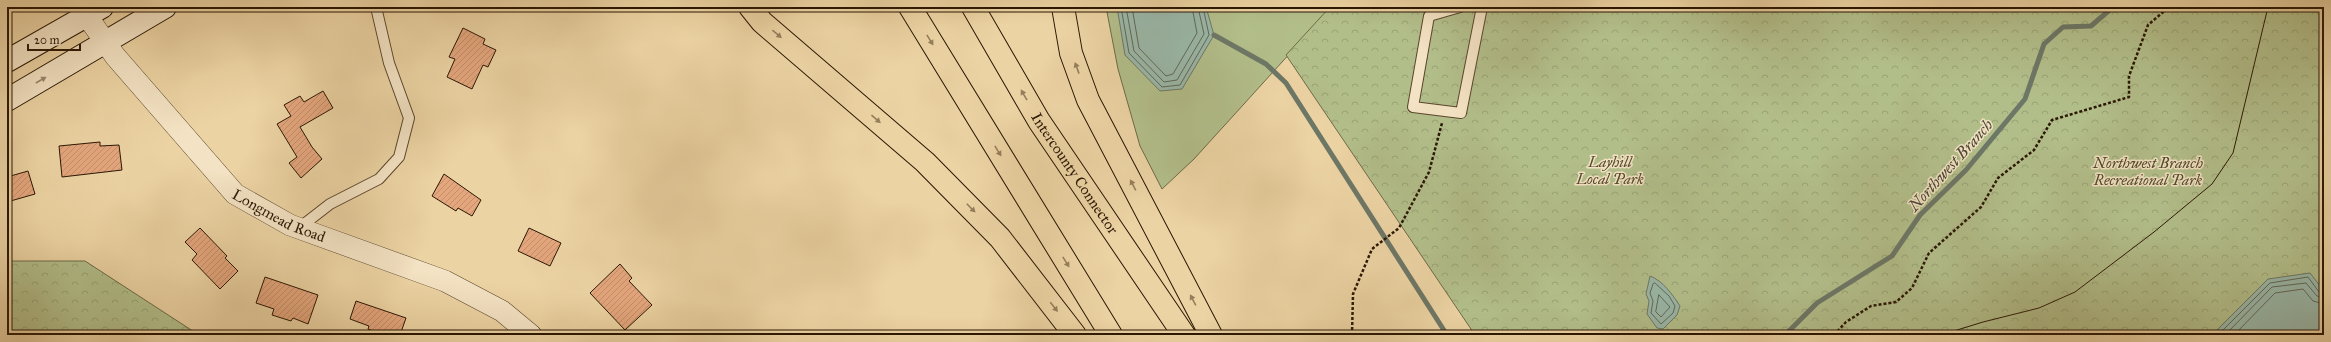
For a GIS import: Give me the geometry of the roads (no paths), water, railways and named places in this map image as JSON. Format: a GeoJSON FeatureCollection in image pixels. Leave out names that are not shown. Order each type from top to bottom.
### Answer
{"type":"FeatureCollection","features":[{"type":"Feature","properties":{"kind":"highway"},"geometry":{"type":"LineString","coordinates":[[750,7],[762,22],[925,162],[1000,238],[1075,335]]}},
{"type":"Feature","properties":{"kind":"highway"},"geometry":{"type":"LineString","coordinates":[[910,7],[1111,335]]}},
{"type":"Feature","properties":{"kind":"highway","name":"Intercounty Connector"},"geometry":{"type":"LineString","coordinates":[[973,7],[1039,121],[1184,335]]}},
{"type":"Feature","properties":{"kind":"highway"},"geometry":{"type":"LineString","coordinates":[[1063,7],[1071,53],[1088,100],[1211,335]]}},
{"type":"Feature","properties":{"kind":"main road"},"geometry":{"type":"LineString","coordinates":[[7,100],[165,7]]}},
{"type":"Feature","properties":{"kind":"main road"},"geometry":{"type":"LineString","coordinates":[[7,61],[95,11]]}},
{"type":"Feature","properties":{"kind":"street","name":"Longmead Road"},"geometry":{"type":"LineString","coordinates":[[95,11],[104,43],[234,194],[299,228],[445,281],[502,311],[531,335]]}},
{"type":"Feature","properties":{"kind":"lane"},"geometry":{"type":"LineString","coordinates":[[299,228],[330,204],[379,179],[399,158],[409,118],[389,63],[376,7]]}},
{"type":"Feature","properties":{"kind":"lane"},"geometry":{"type":"LineString","coordinates":[[1460,7],[1429,16],[1413,106],[1461,113],[1482,7]]}},
{"type":"Feature","properties":{"kind":"water"},"geometry":{"type":"Polygon","coordinates":[[[1117,7],[1206,7],[1214,35],[1182,89],[1160,91],[1125,55],[1117,7]]]}},
{"type":"Feature","properties":{"kind":"water"},"geometry":{"type":"Polygon","coordinates":[[[2310,273],[2324,291],[2324,335],[2212,335],[2268,279],[2310,273]]]}},
{"type":"Feature","properties":{"kind":"water"},"geometry":{"type":"Polygon","coordinates":[[[1650,276],[1655,278],[1663,285],[1680,306],[1677,315],[1663,329],[1657,328],[1647,314],[1649,301],[1646,294],[1650,276]]]}},
{"type":"Feature","properties":{"kind":"waterway","name":"Northwest Branch"},"geometry":{"type":"LineString","coordinates":[[1785,335],[1817,303],[1892,256],[1920,215],[1966,170],[2025,99],[2044,44],[2063,27],[2091,26],[2113,7]]}},
{"type":"Feature","properties":{"kind":"waterway"},"geometry":{"type":"LineString","coordinates":[[1214,35],[1266,64],[1286,83],[1447,335]]}},
{"type":"Feature","properties":{"kind":"tram line"},"geometry":{"type":"LineString","coordinates":[[1941,335],[1983,322],[2039,308],[2075,292],[2154,232],[2212,184],[2233,153],[2268,7]]}},
{"type":"Feature","properties":{"kind":"park label","name":"Layhill Local Park"},"geometry":{"type":"Point","coordinates":[1610,170]}},
{"type":"Feature","properties":{"kind":"park label","name":"Northwest Branch Recreational Park"},"geometry":{"type":"Point","coordinates":[2148,172]}}]}
